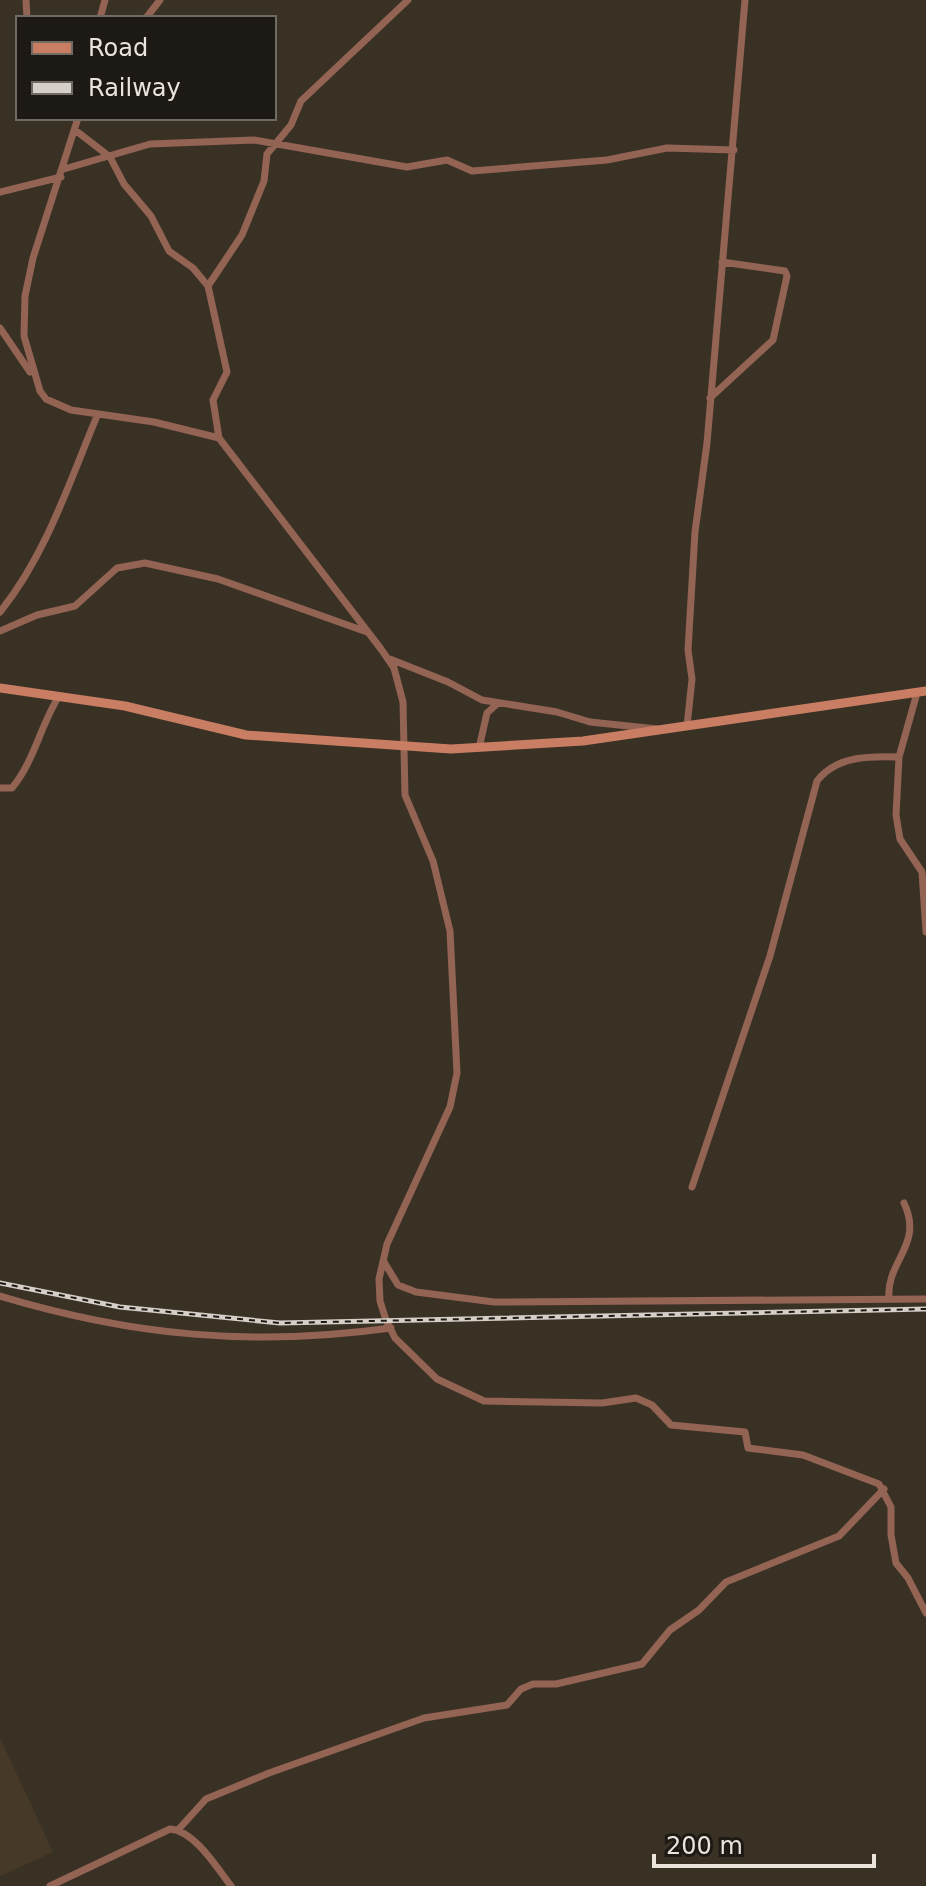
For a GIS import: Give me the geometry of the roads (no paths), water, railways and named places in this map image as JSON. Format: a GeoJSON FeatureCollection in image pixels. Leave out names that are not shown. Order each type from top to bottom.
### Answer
{"type":"FeatureCollection","features":[{"type":"Feature","properties":{"kind":"street"},"geometry":{"type":"LineString","coordinates":[[148,16],[160,0]]}},
{"type":"Feature","properties":{"kind":"street"},"geometry":{"type":"LineString","coordinates":[[208,286],[242,235],[264,181],[267,154],[291,125],[305,96],[408,0]]}},
{"type":"Feature","properties":{"kind":"street"},"geometry":{"type":"LineString","coordinates":[[687,726],[692,679],[688,650],[695,532],[734,150],[745,0]]}},
{"type":"Feature","properties":{"kind":"street"},"geometry":{"type":"LineString","coordinates":[[33,377],[24,336],[25,296],[33,258],[78,120]]}},
{"type":"Feature","properties":{"kind":"street"},"geometry":{"type":"LineString","coordinates":[[75,130],[110,157],[124,184],[151,216],[169,251],[193,268],[208,286],[227,372],[213,400],[219,438],[388,658],[403,702],[405,795],[433,861],[450,931],[457,1085],[445,1118],[396,1220],[379,1279],[380,1301],[395,1338],[437,1379],[484,1401],[516,1404],[646,1400],[671,1425],[745,1432],[748,1448],[809,1457],[871,1481],[884,1489],[891,1507],[891,1535],[896,1563],[908,1578],[926,1613]]}},
{"type":"Feature","properties":{"kind":"street"},"geometry":{"type":"LineString","coordinates":[[0,192],[150,144],[254,140],[302,146],[407,167],[447,160],[472,171],[556,162],[597,162],[667,148],[734,150]]}},
{"type":"Feature","properties":{"kind":"street"},"geometry":{"type":"LineString","coordinates":[[710,398],[773,340],[787,276],[785,271],[775,268],[722,262]]}},
{"type":"Feature","properties":{"kind":"street"},"geometry":{"type":"LineString","coordinates":[[0,328],[46,399],[58,406],[97,416],[154,422],[219,438]]}},
{"type":"Feature","properties":{"kind":"street"},"geometry":{"type":"LineString","coordinates":[[0,612],[39,553],[97,416]]}},
{"type":"Feature","properties":{"kind":"street"},"geometry":{"type":"LineString","coordinates":[[0,631],[37,615],[75,606],[117,568],[145,563],[218,579],[367,632]]}},
{"type":"Feature","properties":{"kind":"street"},"geometry":{"type":"LineString","coordinates":[[388,658],[439,678],[475,698],[590,722],[659,730]]}},
{"type":"Feature","properties":{"kind":"street"},"geometry":{"type":"LineString","coordinates":[[0,688],[125,706],[246,735],[404,747],[479,748],[552,745],[788,714],[922,692],[899,757],[897,830],[922,872],[926,932]]}},
{"type":"Feature","properties":{"kind":"street"},"geometry":{"type":"LineString","coordinates":[[0,788],[12,788],[25,773],[46,717],[59,696]]}},
{"type":"Feature","properties":{"kind":"street"},"geometry":{"type":"LineString","coordinates":[[479,748],[487,713],[498,703]]}},
{"type":"Feature","properties":{"kind":"street"},"geometry":{"type":"LineString","coordinates":[[692,1187],[770,956],[817,781],[825,770],[847,761],[869,756],[899,757]]}},
{"type":"Feature","properties":{"kind":"street"},"geometry":{"type":"LineString","coordinates":[[889,1298],[889,1281],[905,1252],[911,1224],[904,1203]]}},
{"type":"Feature","properties":{"kind":"street"},"geometry":{"type":"LineString","coordinates":[[384,1260],[388,1274],[398,1285],[494,1302],[926,1299]]}},
{"type":"Feature","properties":{"kind":"street"},"geometry":{"type":"LineString","coordinates":[[0,1296],[53,1312],[184,1336],[273,1339],[391,1328]]}},
{"type":"Feature","properties":{"kind":"street"},"geometry":{"type":"LineString","coordinates":[[50,1886],[160,1832],[178,1830],[206,1799],[328,1751],[424,1718],[507,1705],[521,1689],[533,1684],[556,1684],[642,1664],[670,1630],[699,1610],[726,1582],[839,1536],[884,1489]]}},
{"type":"Feature","properties":{"kind":"street"},"geometry":{"type":"LineString","coordinates":[[178,1830],[197,1846],[231,1886]]}},
{"type":"Feature","properties":{"kind":"railway"},"geometry":{"type":"LineString","coordinates":[[0,1283],[120,1307],[280,1323],[926,1309]]}}]}
